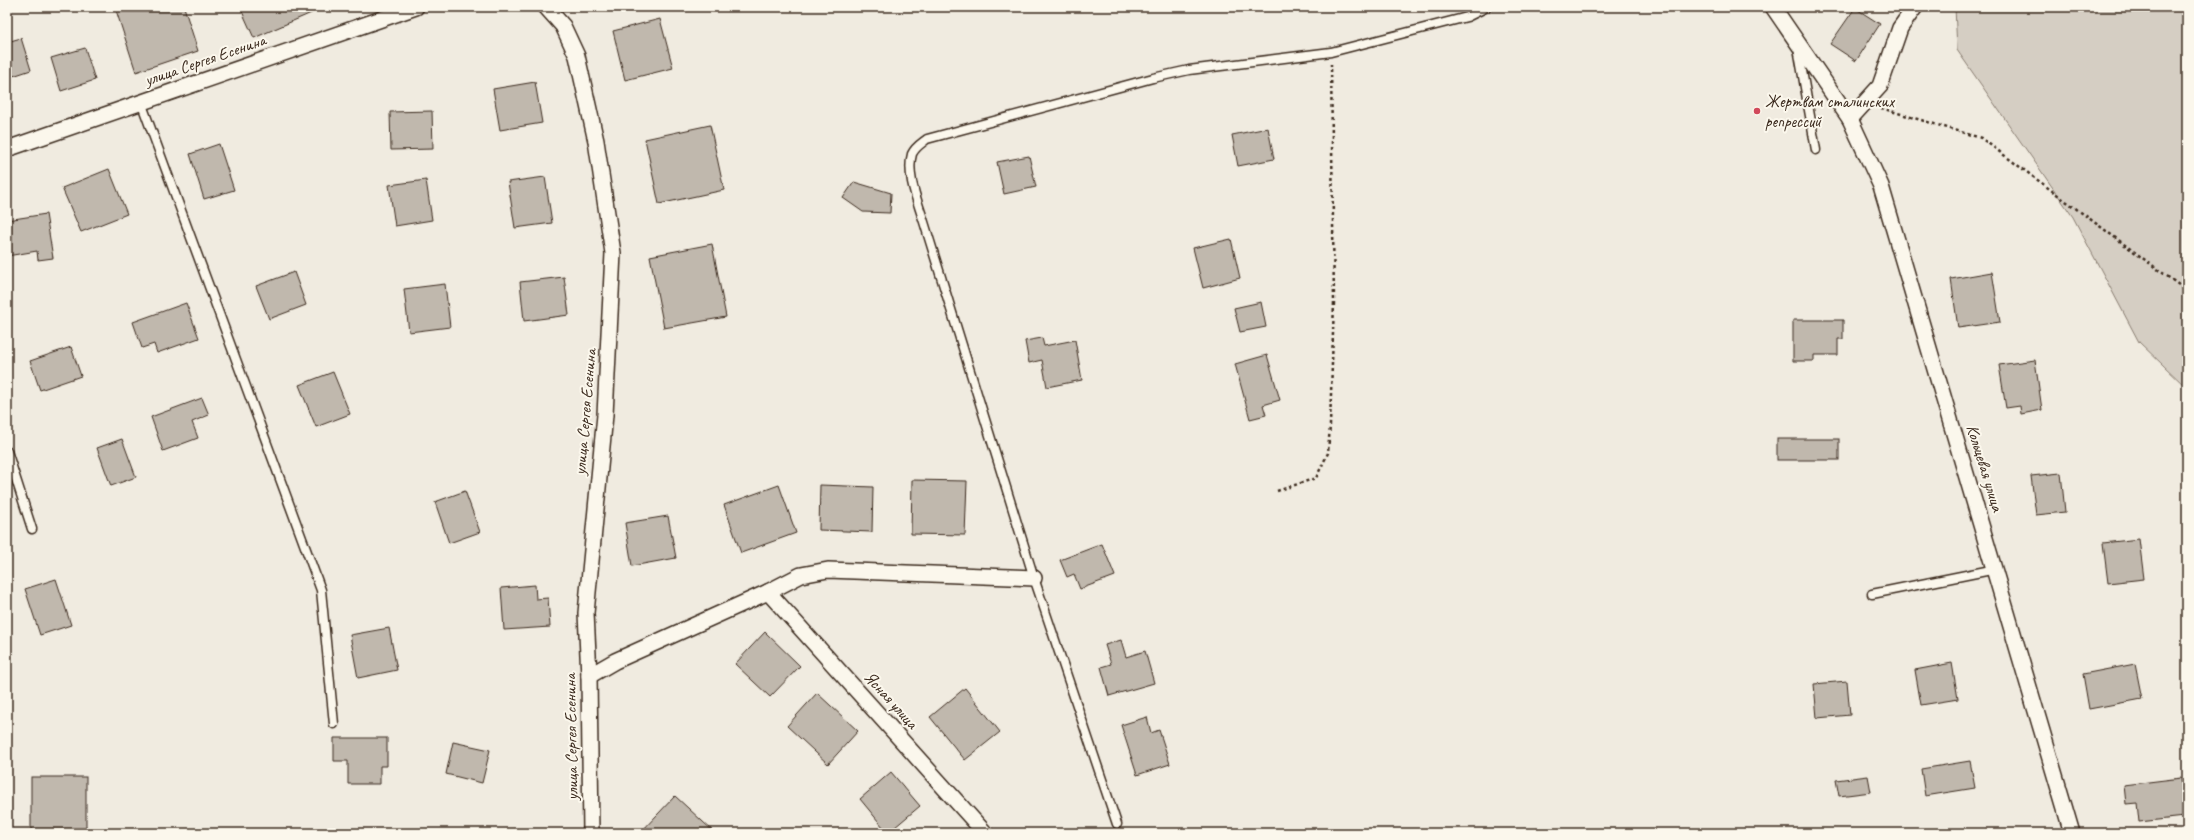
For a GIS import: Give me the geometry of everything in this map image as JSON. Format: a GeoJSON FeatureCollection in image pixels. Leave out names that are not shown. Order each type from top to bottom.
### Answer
{"type":"FeatureCollection","features":[{"type":"Feature","properties":{"kind":"street","name":"улица Сергея Есенина"},"geometry":{"type":"LineString","coordinates":[[7,149],[416,7]]}},
{"type":"Feature","properties":{"kind":"street","name":"улица Сергея Есенина"},"geometry":{"type":"LineString","coordinates":[[546,7],[563,26],[577,56],[596,141],[613,253],[605,415],[586,613],[589,676],[592,833]]}},
{"type":"Feature","properties":{"kind":"street","name":"Кольцевая улица"},"geometry":{"type":"LineString","coordinates":[[1773,7],[1850,118],[1881,186],[1996,569],[2072,833]]}},
{"type":"Feature","properties":{"kind":"street"},"geometry":{"type":"LineString","coordinates":[[1850,118],[1880,86],[1900,28],[1915,7]]}},
{"type":"Feature","properties":{"kind":"street"},"geometry":{"type":"LineString","coordinates":[[589,676],[615,661],[768,592],[802,575],[828,570],[1034,578]]}},
{"type":"Feature","properties":{"kind":"street","name":"Ясная улица"},"geometry":{"type":"LineString","coordinates":[[768,592],[985,833]]}},
{"type":"Feature","properties":{"kind":"lane"},"geometry":{"type":"LineString","coordinates":[[1117,824],[1034,578],[922,215],[912,179],[912,154],[917,147],[928,139],[1153,78],[1189,70],[1331,52],[1467,17],[1486,7]]}},
{"type":"Feature","properties":{"kind":"lane"},"geometry":{"type":"LineString","coordinates":[[1796,40],[1816,150]]}},
{"type":"Feature","properties":{"kind":"lane"},"geometry":{"type":"LineString","coordinates":[[141,102],[321,590],[334,724]]}},
{"type":"Feature","properties":{"kind":"lane"},"geometry":{"type":"LineString","coordinates":[[7,451],[32,529]]}},
{"type":"Feature","properties":{"kind":"lane"},"geometry":{"type":"LineString","coordinates":[[1872,594],[1996,569]]}},
{"type":"Feature","properties":{"kind":"path"},"geometry":{"type":"LineString","coordinates":[[1277,491],[1316,478],[1328,453],[1334,302],[1331,52]]}},
{"type":"Feature","properties":{"kind":"path"},"geometry":{"type":"LineString","coordinates":[[1865,103],[1981,138],[2187,290]]}},
{"type":"Feature","properties":{"kind":"shaded area"},"geometry":{"type":"Polygon","coordinates":[[[1955,7],[2187,7],[2187,388],[2139,342],[2073,217],[1957,50],[1955,7]]]}},
{"type":"Feature","properties":{"kind":"building"},"geometry":{"type":"Polygon","coordinates":[[[115,7],[184,7],[198,51],[136,72],[115,7]]]}},
{"type":"Feature","properties":{"kind":"building"},"geometry":{"type":"Polygon","coordinates":[[[240,7],[325,7],[254,38],[240,7]]]}},
{"type":"Feature","properties":{"kind":"building"},"geometry":{"type":"Polygon","coordinates":[[[1855,8],[1880,24],[1856,61],[1830,44],[1855,8]]]}},
{"type":"Feature","properties":{"kind":"building"},"geometry":{"type":"Polygon","coordinates":[[[660,19],[673,68],[625,80],[613,31],[660,19]]]}},
{"type":"Feature","properties":{"kind":"building"},"geometry":{"type":"Polygon","coordinates":[[[21,38],[31,70],[7,78],[7,42],[21,38]]]}},
{"type":"Feature","properties":{"kind":"building"},"geometry":{"type":"Polygon","coordinates":[[[85,48],[95,80],[61,91],[51,58],[85,48]]]}},
{"type":"Feature","properties":{"kind":"building"},"geometry":{"type":"Polygon","coordinates":[[[535,82],[542,123],[500,130],[493,89],[535,82]]]}},
{"type":"Feature","properties":{"kind":"building"},"geometry":{"type":"Polygon","coordinates":[[[432,111],[433,149],[391,150],[390,112],[432,111]]]}},
{"type":"Feature","properties":{"kind":"building"},"geometry":{"type":"Polygon","coordinates":[[[710,125],[724,190],[659,204],[645,139],[710,125]]]}},
{"type":"Feature","properties":{"kind":"building"},"geometry":{"type":"Polygon","coordinates":[[[1268,128],[1274,159],[1238,166],[1232,135],[1268,128]]]}},
{"type":"Feature","properties":{"kind":"building"},"geometry":{"type":"Polygon","coordinates":[[[219,144],[234,190],[204,199],[190,154],[219,144]]]}},
{"type":"Feature","properties":{"kind":"building"},"geometry":{"type":"Polygon","coordinates":[[[1029,156],[1036,187],[1004,194],[997,162],[1029,156]]]}},
{"type":"Feature","properties":{"kind":"building"},"geometry":{"type":"Polygon","coordinates":[[[109,169],[127,214],[81,232],[62,188],[109,169]]]}},
{"type":"Feature","properties":{"kind":"building"},"geometry":{"type":"Polygon","coordinates":[[[545,177],[552,223],[515,228],[508,182],[545,177]]]}},
{"type":"Feature","properties":{"kind":"building"},"geometry":{"type":"Polygon","coordinates":[[[426,180],[432,220],[395,226],[389,185],[426,180]]]}},
{"type":"Feature","properties":{"kind":"building"},"geometry":{"type":"Polygon","coordinates":[[[854,182],[891,193],[890,213],[863,212],[843,198],[854,182]]]}},
{"type":"Feature","properties":{"kind":"building"},"geometry":{"type":"Polygon","coordinates":[[[46,214],[53,258],[38,260],[37,251],[7,256],[7,220],[46,214]]]}},
{"type":"Feature","properties":{"kind":"building"},"geometry":{"type":"Polygon","coordinates":[[[1231,239],[1240,278],[1203,288],[1193,248],[1231,239]]]}},
{"type":"Feature","properties":{"kind":"building"},"geometry":{"type":"Polygon","coordinates":[[[712,244],[726,317],[664,328],[650,256],[712,244]]]}},
{"type":"Feature","properties":{"kind":"building"},"geometry":{"type":"Polygon","coordinates":[[[294,272],[306,305],[269,319],[256,286],[294,272]]]}},
{"type":"Feature","properties":{"kind":"building"},"geometry":{"type":"Polygon","coordinates":[[[1992,272],[2000,322],[1958,328],[1951,279],[1992,272]]]}},
{"type":"Feature","properties":{"kind":"building"},"geometry":{"type":"Polygon","coordinates":[[[564,277],[569,315],[524,321],[520,282],[564,277]]]}},
{"type":"Feature","properties":{"kind":"building"},"geometry":{"type":"Polygon","coordinates":[[[445,284],[450,327],[409,332],[404,289],[445,284]]]}},
{"type":"Feature","properties":{"kind":"building"},"geometry":{"type":"Polygon","coordinates":[[[1261,302],[1266,327],[1240,332],[1234,308],[1261,302]]]}},
{"type":"Feature","properties":{"kind":"building"},"geometry":{"type":"Polygon","coordinates":[[[186,303],[199,338],[157,353],[154,344],[142,348],[133,322],[186,303]]]}},
{"type":"Feature","properties":{"kind":"building"},"geometry":{"type":"Polygon","coordinates":[[[1793,320],[1843,320],[1843,339],[1838,339],[1838,355],[1814,355],[1814,361],[1793,361],[1793,320]]]}},
{"type":"Feature","properties":{"kind":"building"},"geometry":{"type":"Polygon","coordinates":[[[1042,338],[1044,346],[1075,340],[1082,380],[1047,387],[1042,360],[1029,363],[1025,341],[1042,338]]]}},
{"type":"Feature","properties":{"kind":"building"},"geometry":{"type":"Polygon","coordinates":[[[71,347],[81,376],[40,390],[30,361],[71,347]]]}},
{"type":"Feature","properties":{"kind":"building"},"geometry":{"type":"Polygon","coordinates":[[[1267,355],[1280,400],[1263,405],[1266,415],[1250,419],[1235,364],[1267,355]]]}},
{"type":"Feature","properties":{"kind":"building"},"geometry":{"type":"Polygon","coordinates":[[[2035,360],[2042,410],[2021,414],[2020,406],[2006,408],[1999,365],[2035,360]]]}},
{"type":"Feature","properties":{"kind":"building"},"geometry":{"type":"Polygon","coordinates":[[[333,372],[350,414],[316,427],[299,385],[333,372]]]}},
{"type":"Feature","properties":{"kind":"building"},"geometry":{"type":"Polygon","coordinates":[[[202,398],[209,415],[192,422],[198,438],[163,451],[151,417],[202,398]]]}},
{"type":"Feature","properties":{"kind":"building"},"geometry":{"type":"Polygon","coordinates":[[[122,439],[136,477],[111,486],[97,448],[122,439]]]}},
{"type":"Feature","properties":{"kind":"building"},"geometry":{"type":"Polygon","coordinates":[[[1777,439],[1839,439],[1839,460],[1777,460],[1777,439]]]}},
{"type":"Feature","properties":{"kind":"building"},"geometry":{"type":"Polygon","coordinates":[[[2061,473],[2065,512],[2036,515],[2031,476],[2061,473]]]}},
{"type":"Feature","properties":{"kind":"building"},"geometry":{"type":"Polygon","coordinates":[[[912,480],[967,481],[965,535],[911,534],[912,480]]]}},
{"type":"Feature","properties":{"kind":"building"},"geometry":{"type":"Polygon","coordinates":[[[779,485],[796,533],[741,553],[724,505],[779,485]]]}},
{"type":"Feature","properties":{"kind":"building"},"geometry":{"type":"Polygon","coordinates":[[[820,485],[873,487],[872,532],[819,530],[820,485]]]}},
{"type":"Feature","properties":{"kind":"building"},"geometry":{"type":"Polygon","coordinates":[[[465,491],[480,532],[449,543],[435,502],[465,491]]]}},
{"type":"Feature","properties":{"kind":"building"},"geometry":{"type":"Polygon","coordinates":[[[668,516],[676,558],[632,566],[625,523],[668,516]]]}},
{"type":"Feature","properties":{"kind":"building"},"geometry":{"type":"Polygon","coordinates":[[[2139,539],[2144,579],[2108,583],[2103,543],[2139,539]]]}},
{"type":"Feature","properties":{"kind":"building"},"geometry":{"type":"Polygon","coordinates":[[[1102,544],[1115,576],[1080,589],[1074,574],[1067,577],[1060,560],[1102,544]]]}},
{"type":"Feature","properties":{"kind":"building"},"geometry":{"type":"Polygon","coordinates":[[[56,579],[71,625],[40,635],[25,589],[56,579]]]}},
{"type":"Feature","properties":{"kind":"building"},"geometry":{"type":"Polygon","coordinates":[[[535,585],[536,599],[548,598],[550,627],[504,630],[501,588],[535,585]]]}},
{"type":"Feature","properties":{"kind":"building"},"geometry":{"type":"Polygon","coordinates":[[[389,628],[397,670],[358,678],[350,635],[389,628]]]}},
{"type":"Feature","properties":{"kind":"building"},"geometry":{"type":"Polygon","coordinates":[[[765,632],[800,666],[770,697],[735,664],[765,632]]]}},
{"type":"Feature","properties":{"kind":"building"},"geometry":{"type":"Polygon","coordinates":[[[1121,640],[1126,657],[1145,651],[1154,683],[1109,696],[1101,667],[1111,664],[1105,645],[1121,640]]]}},
{"type":"Feature","properties":{"kind":"building"},"geometry":{"type":"Polygon","coordinates":[[[1952,663],[1958,699],[1921,705],[1915,670],[1952,663]]]}},
{"type":"Feature","properties":{"kind":"building"},"geometry":{"type":"Polygon","coordinates":[[[2135,664],[2142,699],[2089,709],[2083,674],[2135,664]]]}},
{"type":"Feature","properties":{"kind":"building"},"geometry":{"type":"Polygon","coordinates":[[[1847,681],[1850,715],[1817,718],[1814,684],[1847,681]]]}},
{"type":"Feature","properties":{"kind":"building"},"geometry":{"type":"Polygon","coordinates":[[[965,688],[1000,732],[965,760],[930,717],[965,688]]]}},
{"type":"Feature","properties":{"kind":"building"},"geometry":{"type":"Polygon","coordinates":[[[817,693],[858,731],[828,764],[787,726],[817,693]]]}},
{"type":"Feature","properties":{"kind":"building"},"geometry":{"type":"Polygon","coordinates":[[[1147,717],[1151,733],[1159,730],[1170,764],[1137,775],[1121,725],[1147,717]]]}},
{"type":"Feature","properties":{"kind":"building"},"geometry":{"type":"Polygon","coordinates":[[[334,738],[387,738],[387,766],[380,766],[380,784],[348,784],[348,761],[334,761],[334,738]]]}},
{"type":"Feature","properties":{"kind":"building"},"geometry":{"type":"Polygon","coordinates":[[[453,742],[490,750],[482,783],[446,774],[453,742]]]}},
{"type":"Feature","properties":{"kind":"building"},"geometry":{"type":"Polygon","coordinates":[[[1970,761],[1975,788],[1925,796],[1921,769],[1970,761]]]}},
{"type":"Feature","properties":{"kind":"building"},"geometry":{"type":"Polygon","coordinates":[[[891,772],[920,806],[888,833],[860,799],[891,772]]]}},
{"type":"Feature","properties":{"kind":"building"},"geometry":{"type":"Polygon","coordinates":[[[1868,776],[1871,792],[1839,796],[1836,780],[1868,776]]]}},
{"type":"Feature","properties":{"kind":"building"},"geometry":{"type":"Polygon","coordinates":[[[31,777],[86,777],[86,833],[31,833],[31,777]]]}},
{"type":"Feature","properties":{"kind":"building"},"geometry":{"type":"Polygon","coordinates":[[[2181,778],[2185,817],[2139,822],[2137,803],[2126,804],[2124,785],[2181,778]]]}},
{"type":"Feature","properties":{"kind":"building"},"geometry":{"type":"Polygon","coordinates":[[[675,796],[715,833],[640,833],[675,796]]]}},
{"type":"Feature","properties":{"kind":"place","name":"Жертвам сталинских репрессий"},"geometry":{"type":"Point","coordinates":[1757,111]}}]}
